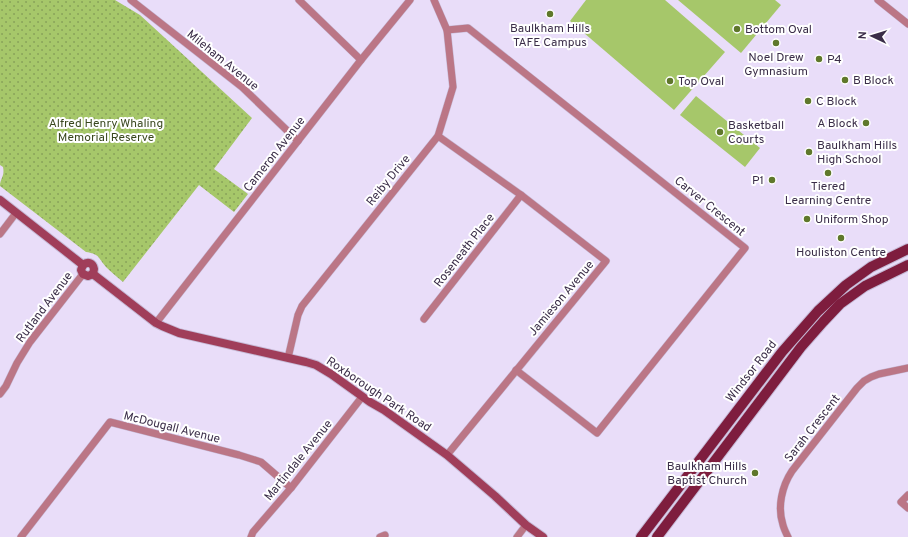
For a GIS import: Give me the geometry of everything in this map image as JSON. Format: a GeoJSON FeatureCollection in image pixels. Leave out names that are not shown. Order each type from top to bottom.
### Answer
{"type":"FeatureCollection","features":[{"type":"Feature","properties":{"kind":"main road","name":"Windsor Road"},"geometry":{"type":"LineString","coordinates":[[641,537],[782,352],[818,311],[846,285],[871,268],[908,249]]}},
{"type":"Feature","properties":{"kind":"main road","name":"Windsor Road"},"geometry":{"type":"LineString","coordinates":[[657,537],[801,347],[823,322],[840,304],[865,286],[908,265]]}},
{"type":"Feature","properties":{"kind":"street","name":"Mileham Avenue"},"geometry":{"type":"LineString","coordinates":[[131,0],[242,87],[298,141]]}},
{"type":"Feature","properties":{"kind":"street"},"geometry":{"type":"LineString","coordinates":[[299,0],[361,60]]}},
{"type":"Feature","properties":{"kind":"street","name":"Cameron Avenue"},"geometry":{"type":"LineString","coordinates":[[156,323],[361,60],[410,0]]}},
{"type":"Feature","properties":{"kind":"street","name":"Reiby Drive"},"geometry":{"type":"LineString","coordinates":[[288,358],[298,315],[302,306],[438,136],[453,87],[448,30],[434,0]]}},
{"type":"Feature","properties":{"kind":"street"},"geometry":{"type":"LineString","coordinates":[[878,0],[908,24]]}},
{"type":"Feature","properties":{"kind":"street","name":"Carver Crescent"},"geometry":{"type":"LineString","coordinates":[[448,30],[468,28],[745,248],[597,433],[516,370]]}},
{"type":"Feature","properties":{"kind":"street","name":"Jamieson Avenue"},"geometry":{"type":"LineString","coordinates":[[438,136],[521,195],[606,261],[447,455]]}},
{"type":"Feature","properties":{"kind":"street","name":"Roseneath Place"},"geometry":{"type":"LineString","coordinates":[[424,319],[521,195]]}},
{"type":"Feature","properties":{"kind":"street"},"geometry":{"type":"LineString","coordinates":[[0,200],[83,265]]}},
{"type":"Feature","properties":{"kind":"street"},"geometry":{"type":"LineString","coordinates":[[0,234],[16,213]]}},
{"type":"Feature","properties":{"kind":"street"},"geometry":{"type":"LineString","coordinates":[[86,263],[92,265],[94,269],[93,274],[88,276],[83,274],[81,270],[83,265],[86,263]]}},
{"type":"Feature","properties":{"kind":"street","name":"Rutland Avenue"},"geometry":{"type":"LineString","coordinates":[[0,394],[30,342],[83,274]]}},
{"type":"Feature","properties":{"kind":"street","name":"Roxborough Park Road"},"geometry":{"type":"LineString","coordinates":[[93,274],[156,323],[179,333],[316,365],[362,397],[384,410],[447,455],[526,525],[543,537]]}},
{"type":"Feature","properties":{"kind":"street","name":"Sarah Crescent"},"geometry":{"type":"LineString","coordinates":[[788,537],[783,525],[781,502],[786,480],[792,470],[864,381],[879,374],[908,368]]}},
{"type":"Feature","properties":{"kind":"street","name":"Martindale Avenue"},"geometry":{"type":"LineString","coordinates":[[251,537],[253,532],[291,488],[362,397]]}},
{"type":"Feature","properties":{"kind":"street","name":"McDougall Avenue"},"geometry":{"type":"LineString","coordinates":[[21,537],[110,422],[261,462],[291,488]]}},
{"type":"Feature","properties":{"kind":"street"},"geometry":{"type":"LineString","coordinates":[[908,495],[901,502],[908,508]]}},
{"type":"Feature","properties":{"kind":"street"},"geometry":{"type":"LineString","coordinates":[[517,537],[526,525]]}},
{"type":"Feature","properties":{"kind":"green space","name":"Alfred Henry Whaling Memorial Reserve"},"geometry":{"type":"Polygon","coordinates":[[[0,0],[115,0],[140,15],[252,118],[214,169],[248,194],[234,212],[199,185],[123,282],[106,267],[96,255],[86,252],[0,186],[3,175],[3,167],[0,165],[0,0]]]}},
{"type":"Feature","properties":{"kind":"green space","name":"Top Oval"},"geometry":{"type":"Polygon","coordinates":[[[586,0],[665,0],[725,52],[674,110],[570,21],[586,0]]]}},
{"type":"Feature","properties":{"kind":"green space","name":"Bottom Oval"},"geometry":{"type":"Polygon","coordinates":[[[678,0],[775,0],[781,5],[741,53],[678,0]]]}},
{"type":"Feature","properties":{"kind":"green space","name":"Basketball Courts"},"geometry":{"type":"Polygon","coordinates":[[[696,96],[760,148],[745,167],[680,115],[696,96]]]}},
{"type":"Feature","properties":{"kind":"place","name":"Baulkham Hills TAFE Campus"},"geometry":{"type":"Point","coordinates":[550,14]}},
{"type":"Feature","properties":{"kind":"place","name":"Bottom Oval"},"geometry":{"type":"Point","coordinates":[737,29]}},
{"type":"Feature","properties":{"kind":"place","name":"Noel Drew Gymnasium"},"geometry":{"type":"Point","coordinates":[776,43]}},
{"type":"Feature","properties":{"kind":"place","name":"P4"},"geometry":{"type":"Point","coordinates":[819,59]}},
{"type":"Feature","properties":{"kind":"place","name":"B Block"},"geometry":{"type":"Point","coordinates":[845,80]}},
{"type":"Feature","properties":{"kind":"place","name":"Top Oval"},"geometry":{"type":"Point","coordinates":[670,81]}},
{"type":"Feature","properties":{"kind":"place","name":"C Block"},"geometry":{"type":"Point","coordinates":[808,101]}},
{"type":"Feature","properties":{"kind":"place","name":"A Block"},"geometry":{"type":"Point","coordinates":[866,123]}},
{"type":"Feature","properties":{"kind":"place","name":"Basketball Courts"},"geometry":{"type":"Point","coordinates":[720,132]}},
{"type":"Feature","properties":{"kind":"place","name":"Baulkham Hills High School"},"geometry":{"type":"Point","coordinates":[809,152]}},
{"type":"Feature","properties":{"kind":"place","name":"Tiered Learning Centre"},"geometry":{"type":"Point","coordinates":[828,173]}},
{"type":"Feature","properties":{"kind":"place","name":"P1"},"geometry":{"type":"Point","coordinates":[772,180]}},
{"type":"Feature","properties":{"kind":"place","name":"Uniform Shop"},"geometry":{"type":"Point","coordinates":[807,219]}},
{"type":"Feature","properties":{"kind":"place","name":"Houliston Centre"},"geometry":{"type":"Point","coordinates":[841,238]}},
{"type":"Feature","properties":{"kind":"place","name":"Baulkham Hills Baptist Church"},"geometry":{"type":"Point","coordinates":[755,473]}}]}
